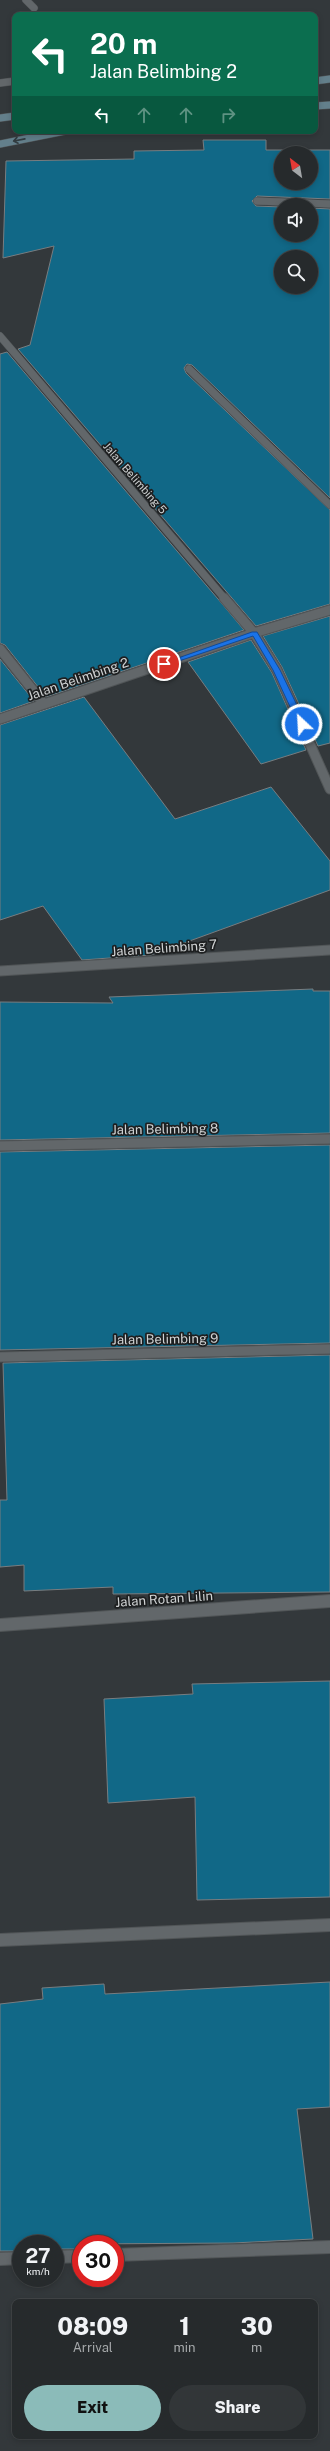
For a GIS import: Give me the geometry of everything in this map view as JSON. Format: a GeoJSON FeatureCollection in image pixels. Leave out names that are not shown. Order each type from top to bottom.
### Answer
{"type":"FeatureCollection","features":[{"type":"Feature","properties":{"kind":"main road"},"geometry":{"type":"LineString","coordinates":[[318,81],[330,79]]}},
{"type":"Feature","properties":{"kind":"main road"},"geometry":{"type":"LineString","coordinates":[[318,106],[330,105]]}},
{"type":"Feature","properties":{"kind":"main road"},"geometry":{"type":"LineString","coordinates":[[0,118],[12,116]]}},
{"type":"Feature","properties":{"kind":"main road"},"geometry":{"type":"LineString","coordinates":[[0,144],[50,134]]}},
{"type":"Feature","properties":{"kind":"street"},"geometry":{"type":"LineString","coordinates":[[26,0],[34,8]]}},
{"type":"Feature","properties":{"kind":"street"},"geometry":{"type":"LineString","coordinates":[[0,83],[12,81]]}},
{"type":"Feature","properties":{"kind":"street"},"geometry":{"type":"LineString","coordinates":[[257,201],[330,204]]}},
{"type":"Feature","properties":{"kind":"street","name":"Jalan Belimbing 5"},"geometry":{"type":"LineString","coordinates":[[0,336],[254,633],[277,670],[330,789]]}},
{"type":"Feature","properties":{"kind":"street"},"geometry":{"type":"LineString","coordinates":[[189,369],[330,505]]}},
{"type":"Feature","properties":{"kind":"street","name":"Jalan Belimbing 2"},"geometry":{"type":"LineString","coordinates":[[0,719],[254,633],[330,610]]}},
{"type":"Feature","properties":{"kind":"street"},"geometry":{"type":"LineString","coordinates":[[0,649],[44,704]]}},
{"type":"Feature","properties":{"kind":"street","name":"Jalan Belimbing 7"},"geometry":{"type":"LineString","coordinates":[[0,971],[330,950]]}},
{"type":"Feature","properties":{"kind":"street","name":"Jalan Belimbing 8"},"geometry":{"type":"LineString","coordinates":[[0,1146],[330,1138]]}},
{"type":"Feature","properties":{"kind":"street","name":"Jalan Belimbing 9"},"geometry":{"type":"LineString","coordinates":[[0,1357],[330,1349]]}},
{"type":"Feature","properties":{"kind":"street","name":"Jalan Rotan Lilin"},"geometry":{"type":"LineString","coordinates":[[0,1625],[330,1601]]}},
{"type":"Feature","properties":{"kind":"street"},"geometry":{"type":"LineString","coordinates":[[0,1940],[330,1925]]}},
{"type":"Feature","properties":{"kind":"street"},"geometry":{"type":"LineString","coordinates":[[124,2255],[330,2247]]}},
{"type":"Feature","properties":{"kind":"street"},"geometry":{"type":"LineString","coordinates":[[0,2259],[12,2258]]}},
{"type":"Feature","properties":{"kind":"building"},"geometry":{"type":"Polygon","coordinates":[[[203,140],[266,140],[266,150],[274,150],[274,190],[318,190],[318,150],[330,150],[330,199],[257,196],[252,201],[256,206],[274,207],[274,242],[318,242],[318,208],[330,209],[330,498],[192,365],[187,364],[184,368],[186,373],[330,510],[330,604],[256,626],[18,349],[30,345],[54,246],[3,258],[6,161],[134,159],[134,151],[204,150],[203,140]]]}},
{"type":"Feature","properties":{"kind":"building"},"geometry":{"type":"Polygon","coordinates":[[[7,352],[244,630],[46,697],[5,645],[0,643],[0,354],[7,352]]]}},
{"type":"Feature","properties":{"kind":"building"},"geometry":{"type":"Polygon","coordinates":[[[330,616],[330,743],[318,746],[282,667],[263,636],[330,616]]]}},
{"type":"Feature","properties":{"kind":"building"},"geometry":{"type":"Polygon","coordinates":[[[251,640],[272,673],[306,750],[261,764],[188,662],[251,640]]]}},
{"type":"Feature","properties":{"kind":"building"},"geometry":{"type":"Polygon","coordinates":[[[0,659],[34,701],[0,713],[0,659]]]}},
{"type":"Feature","properties":{"kind":"building"},"geometry":{"type":"Polygon","coordinates":[[[84,697],[175,819],[271,787],[330,861],[330,890],[151,955],[82,960],[43,906],[0,920],[0,725],[84,697]]]}},
{"type":"Feature","properties":{"kind":"building"},"geometry":{"type":"Polygon","coordinates":[[[313,989],[313,991],[330,991],[330,1133],[0,1140],[0,1002],[113,1003],[109,997],[313,989]]]}},
{"type":"Feature","properties":{"kind":"building"},"geometry":{"type":"Polygon","coordinates":[[[330,1145],[330,1343],[0,1350],[0,1152],[330,1145]]]}},
{"type":"Feature","properties":{"kind":"building"},"geometry":{"type":"Polygon","coordinates":[[[330,1355],[330,1592],[113,1594],[113,1587],[24,1591],[24,1565],[0,1567],[0,1500],[7,1500],[3,1363],[330,1355]]]}},
{"type":"Feature","properties":{"kind":"building"},"geometry":{"type":"Polygon","coordinates":[[[330,1681],[330,1897],[197,1900],[195,1797],[108,1803],[104,1699],[193,1694],[192,1684],[330,1681]]]}},
{"type":"Feature","properties":{"kind":"building"},"geometry":{"type":"Polygon","coordinates":[[[330,1982],[330,2107],[297,2109],[313,2239],[233,2243],[124,2244],[124,2235],[72,2235],[72,2249],[64,2249],[64,2235],[12,2235],[12,2251],[0,2251],[0,2004],[43,1999],[42,1988],[104,1984],[105,1994],[330,1982]]]}},
{"type":"Feature","properties":{"kind":"route"},"geometry":{"type":"LineString","coordinates":[[164,664],[254,633],[277,670],[302,724]]}}]}
